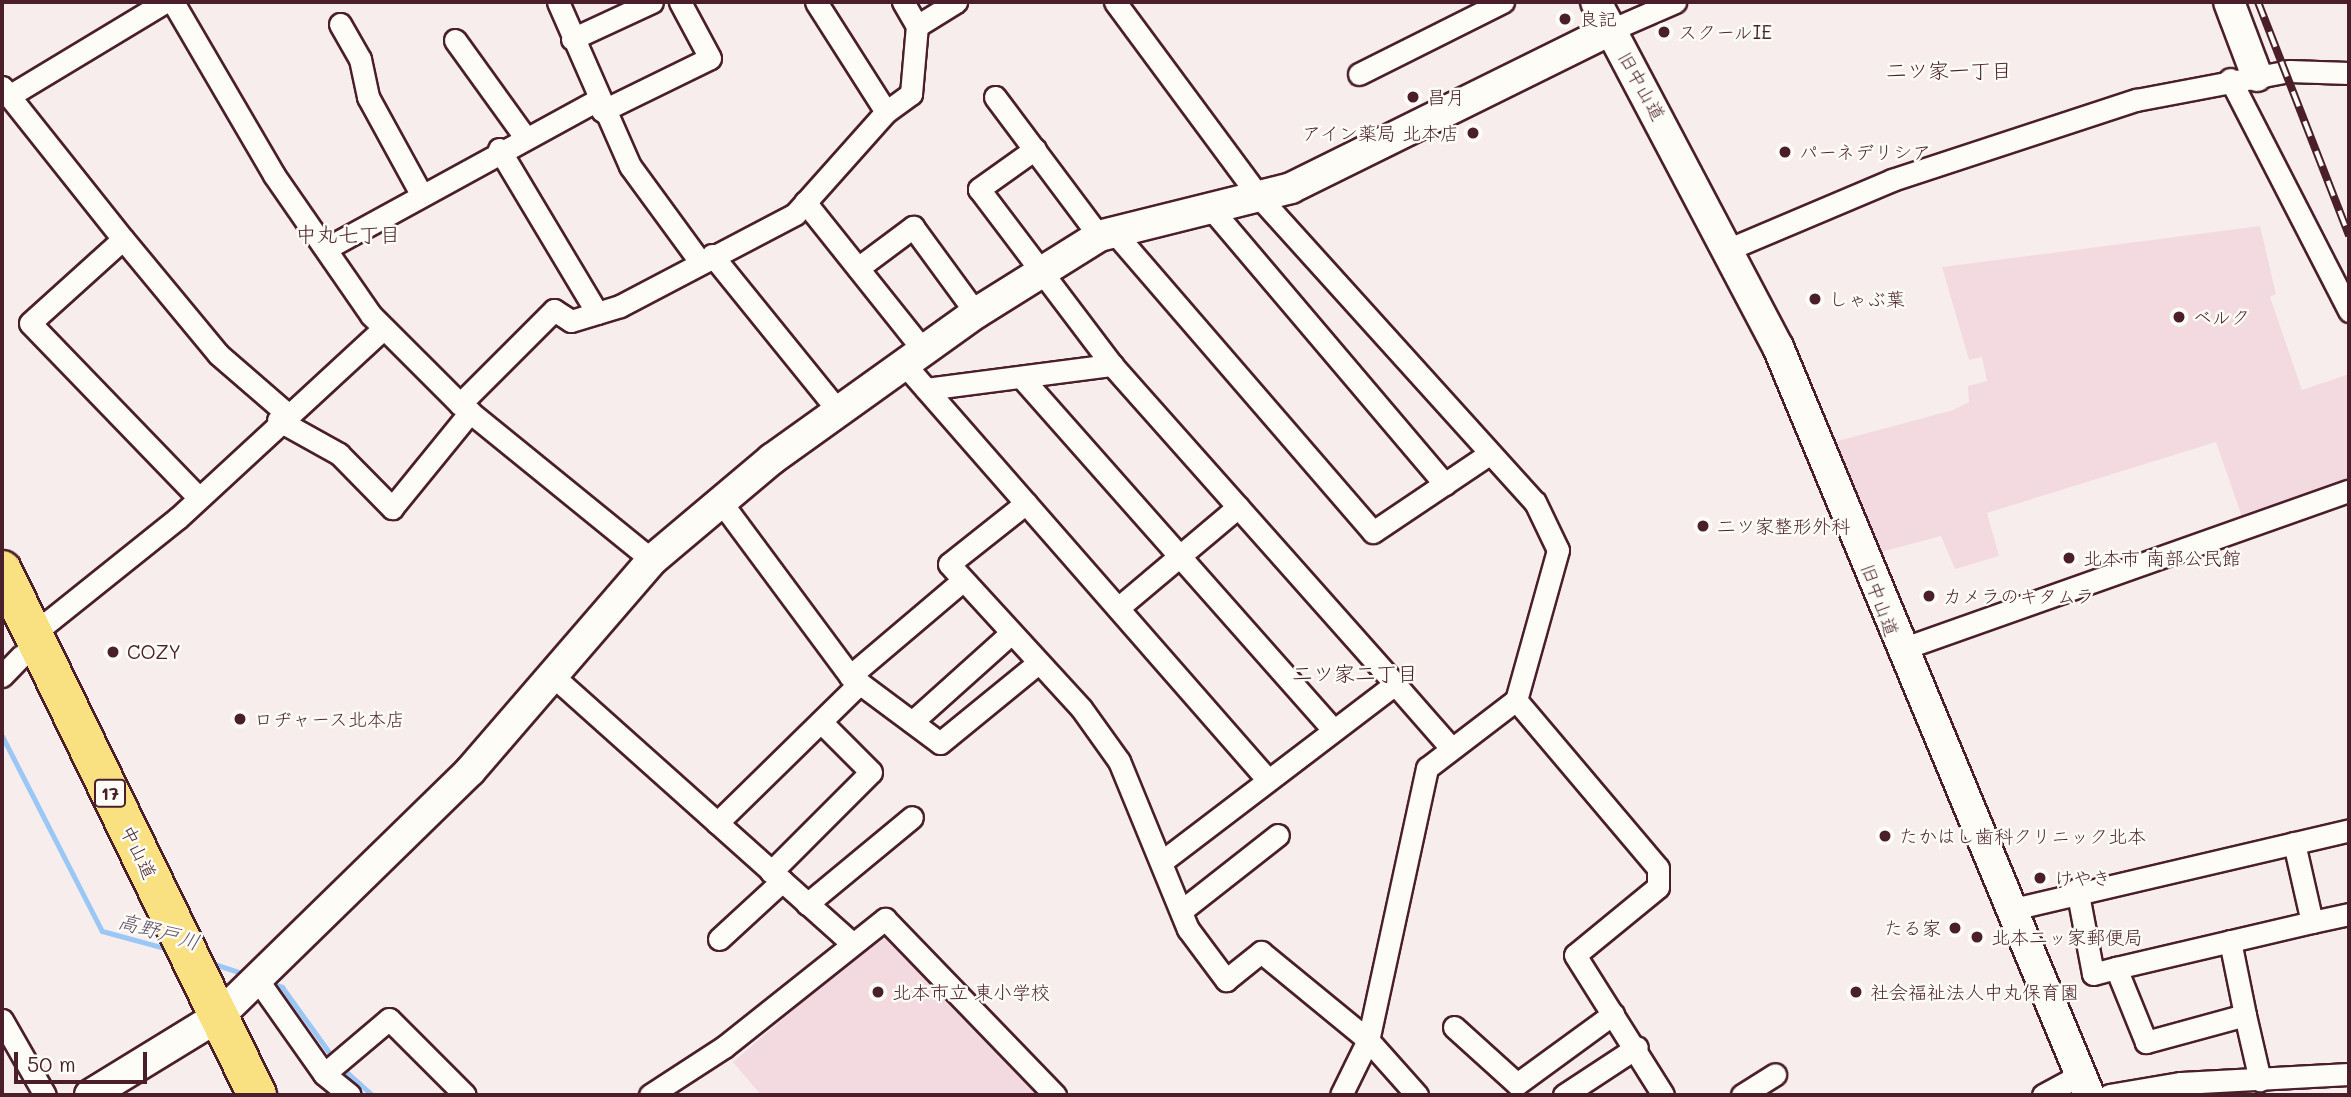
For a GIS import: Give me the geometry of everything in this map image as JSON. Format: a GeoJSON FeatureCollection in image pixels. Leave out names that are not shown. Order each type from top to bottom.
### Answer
{"type":"FeatureCollection","features":[{"type":"Feature","properties":{"kind":"highway","name":"中山道"},"geometry":{"type":"LineString","coordinates":[[2,570],[14,645],[211,1021],[257,1095]]}},
{"type":"Feature","properties":{"kind":"highway","name":"中山道"},"geometry":{"type":"LineString","coordinates":[[211,1021],[231,1095]]}},
{"type":"Feature","properties":{"kind":"street"},"geometry":{"type":"LineString","coordinates":[[165,2],[5,92],[218,354],[282,417],[339,454],[392,508],[465,408],[554,310],[571,321],[597,313],[794,214],[886,112],[911,94],[917,26],[903,2]]}},
{"type":"Feature","properties":{"kind":"street"},"geometry":{"type":"LineString","coordinates":[[173,2],[274,175],[383,329],[465,408],[652,560]]}},
{"type":"Feature","properties":{"kind":"street"},"geometry":{"type":"LineString","coordinates":[[558,2],[600,106],[630,166],[706,259],[840,412]]}},
{"type":"Feature","properties":{"kind":"street"},"geometry":{"type":"LineString","coordinates":[[572,39],[652,2]]}},
{"type":"Feature","properties":{"kind":"street"},"geometry":{"type":"LineString","coordinates":[[327,248],[499,149],[710,58],[680,2]]}},
{"type":"Feature","properties":{"kind":"street"},"geometry":{"type":"LineString","coordinates":[[816,2],[886,112]]}},
{"type":"Feature","properties":{"kind":"street"},"geometry":{"type":"LineString","coordinates":[[917,26],[956,2]]}},
{"type":"Feature","properties":{"kind":"street"},"geometry":{"type":"LineString","coordinates":[[1115,2],[1261,198],[1535,502],[1558,550],[1516,700],[1427,768],[1368,1040],[1341,1095]]}},
{"type":"Feature","properties":{"kind":"street"},"geometry":{"type":"LineString","coordinates":[[1359,74],[1503,2]]}},
{"type":"Feature","properties":{"kind":"street","name":"旧中山道"},"geometry":{"type":"LineString","coordinates":[[1597,2],[1729,248],[1778,347],[1899,650],[2084,1085]]}},
{"type":"Feature","properties":{"kind":"street"},"geometry":{"type":"LineString","coordinates":[[90,1095],[211,1021],[257,979],[470,771],[652,560],[721,502],[976,313],[1038,272],[1106,234],[1214,212],[1261,198],[1675,2]]}},
{"type":"Feature","properties":{"kind":"street"},"geometry":{"type":"LineString","coordinates":[[2229,2],[2244,77],[2349,311]]}},
{"type":"Feature","properties":{"kind":"street"},"geometry":{"type":"LineString","coordinates":[[340,24],[360,59],[368,97],[421,194]]}},
{"type":"Feature","properties":{"kind":"street"},"geometry":{"type":"LineString","coordinates":[[455,40],[525,137]]}},
{"type":"Feature","properties":{"kind":"street"},"geometry":{"type":"LineString","coordinates":[[1729,248],[1981,148],[2136,100],[2244,77],[2349,73]]}},
{"type":"Feature","properties":{"kind":"street"},"geometry":{"type":"LineString","coordinates":[[995,97],[1106,234],[1373,532],[1489,454]]}},
{"type":"Feature","properties":{"kind":"street"},"geometry":{"type":"LineString","coordinates":[[499,149],[597,313]]}},
{"type":"Feature","properties":{"kind":"street"},"geometry":{"type":"LineString","coordinates":[[1035,149],[979,188],[1038,272],[1112,365],[1451,748]]}},
{"type":"Feature","properties":{"kind":"street"},"geometry":{"type":"LineString","coordinates":[[806,202],[858,268],[915,358],[926,389],[1267,779]]}},
{"type":"Feature","properties":{"kind":"street"},"geometry":{"type":"LineString","coordinates":[[1214,212],[1445,484]]}},
{"type":"Feature","properties":{"kind":"street"},"geometry":{"type":"LineString","coordinates":[[858,268],[913,226],[976,313]]}},
{"type":"Feature","properties":{"kind":"street"},"geometry":{"type":"LineString","coordinates":[[123,239],[30,323],[197,496]]}},
{"type":"Feature","properties":{"kind":"street"},"geometry":{"type":"LineString","coordinates":[[14,645],[197,496],[383,329]]}},
{"type":"Feature","properties":{"kind":"street"},"geometry":{"type":"LineString","coordinates":[[926,389],[1112,365]]}},
{"type":"Feature","properties":{"kind":"street"},"geometry":{"type":"LineString","coordinates":[[1022,378],[1177,558],[1332,729]]}},
{"type":"Feature","properties":{"kind":"street"},"geometry":{"type":"LineString","coordinates":[[1899,650],[2349,491]]}},
{"type":"Feature","properties":{"kind":"street"},"geometry":{"type":"LineString","coordinates":[[721,502],[855,679],[940,743],[1038,663]]}},
{"type":"Feature","properties":{"kind":"street"},"geometry":{"type":"LineString","coordinates":[[1026,503],[949,564],[961,582],[1038,663],[1119,761],[1181,911],[1226,980],[1261,952],[1368,1040],[1417,1095]]}},
{"type":"Feature","properties":{"kind":"street"},"geometry":{"type":"LineString","coordinates":[[1118,608],[1237,507]]}},
{"type":"Feature","properties":{"kind":"street"},"geometry":{"type":"LineString","coordinates":[[717,823],[821,722],[855,679],[961,582]]}},
{"type":"Feature","properties":{"kind":"street"},"geometry":{"type":"LineString","coordinates":[[912,722],[1010,634]]}},
{"type":"Feature","properties":{"kind":"street"},"geometry":{"type":"LineString","coordinates":[[553,676],[850,942]]}},
{"type":"Feature","properties":{"kind":"street"},"geometry":{"type":"LineString","coordinates":[[1161,862],[1332,729],[1395,684]]}},
{"type":"Feature","properties":{"kind":"street"},"geometry":{"type":"LineString","coordinates":[[1516,700],[1658,868],[1658,887],[1574,956],[1637,1047],[1663,1095]]}},
{"type":"Feature","properties":{"kind":"street"},"geometry":{"type":"LineString","coordinates":[[719,940],[872,772],[821,722]]}},
{"type":"Feature","properties":{"kind":"street"},"geometry":{"type":"LineString","coordinates":[[807,904],[912,817]]}},
{"type":"Feature","properties":{"kind":"street"},"geometry":{"type":"LineString","coordinates":[[2009,910],[2077,889],[2349,830]]}},
{"type":"Feature","properties":{"kind":"street"},"geometry":{"type":"LineString","coordinates":[[1181,911],[1278,835]]}},
{"type":"Feature","properties":{"kind":"street"},"geometry":{"type":"LineString","coordinates":[[2294,843],[2312,922]]}},
{"type":"Feature","properties":{"kind":"street"},"geometry":{"type":"LineString","coordinates":[[2077,889],[2093,974],[2349,914]]}},
{"type":"Feature","properties":{"kind":"street"},"geometry":{"type":"LineString","coordinates":[[650,1095],[724,1047],[850,942],[885,919],[1055,1095]]}},
{"type":"Feature","properties":{"kind":"street"},"geometry":{"type":"LineString","coordinates":[[2230,941],[2260,1080]]}},
{"type":"Feature","properties":{"kind":"street"},"geometry":{"type":"LineString","coordinates":[[2116,968],[2146,1042],[2245,1015]]}},
{"type":"Feature","properties":{"kind":"street"},"geometry":{"type":"LineString","coordinates":[[257,979],[324,1074],[350,1095]]}},
{"type":"Feature","properties":{"kind":"street"},"geometry":{"type":"LineString","coordinates":[[1454,1027],[1517,1084],[1613,1014]]}},
{"type":"Feature","properties":{"kind":"street"},"geometry":{"type":"LineString","coordinates":[[324,1074],[389,1019],[465,1095]]}},
{"type":"Feature","properties":{"kind":"street"},"geometry":{"type":"LineString","coordinates":[[2,1020],[45,1095]]}},
{"type":"Feature","properties":{"kind":"street"},"geometry":{"type":"LineString","coordinates":[[1564,1095],[1637,1047]]}},
{"type":"Feature","properties":{"kind":"street"},"geometry":{"type":"LineString","coordinates":[[1742,1095],[1774,1074]]}},
{"type":"Feature","properties":{"kind":"street"},"geometry":{"type":"LineString","coordinates":[[2109,1095],[2349,1074]]}},
{"type":"Feature","properties":{"kind":"street"},"geometry":{"type":"LineString","coordinates":[[2043,1095],[2084,1085]]}},
{"type":"Feature","properties":{"kind":"shaded area"},"geometry":{"type":"Polygon","coordinates":[[[2260,226],[2276,294],[2270,297],[2302,390],[2349,374],[2349,477],[2243,520],[2216,442],[1987,513],[1999,556],[1955,569],[1941,536],[1877,553],[1834,442],[1953,410],[1969,402],[1968,386],[1987,381],[1982,357],[1969,360],[1942,267],[2260,226]]]}},
{"type":"Feature","properties":{"kind":"shaded area","name":"北本市立 東小学校"},"geometry":{"type":"Polygon","coordinates":[[[885,931],[997,1053],[1041,1095],[761,1095],[733,1062],[885,931]]]}},
{"type":"Feature","properties":{"kind":"waterway","name":"高野戸川"},"geometry":{"type":"LineString","coordinates":[[2,736],[102,931],[168,949]]}},
{"type":"Feature","properties":{"kind":"waterway","name":"高野戸川"},"geometry":{"type":"LineString","coordinates":[[211,963],[248,975]]}},
{"type":"Feature","properties":{"kind":"waterway","name":"高野戸川"},"geometry":{"type":"LineString","coordinates":[[267,982],[282,987],[334,1059]]}},
{"type":"Feature","properties":{"kind":"waterway","name":"高野戸川"},"geometry":{"type":"LineString","coordinates":[[341,1067],[372,1095]]}},
{"type":"Feature","properties":{"kind":"railway"},"geometry":{"type":"LineString","coordinates":[[2258,2],[2349,236]]}},
{"type":"Feature","properties":{"kind":"place","name":"良記"},"geometry":{"type":"Point","coordinates":[1565,19]}},
{"type":"Feature","properties":{"kind":"place","name":"スクールIE"},"geometry":{"type":"Point","coordinates":[1664,32]}},
{"type":"Feature","properties":{"kind":"place","name":"昌月"},"geometry":{"type":"Point","coordinates":[1413,97]}},
{"type":"Feature","properties":{"kind":"place","name":"アイン薬局 北本店"},"geometry":{"type":"Point","coordinates":[1473,133]}},
{"type":"Feature","properties":{"kind":"place","name":"パーネデリシア"},"geometry":{"type":"Point","coordinates":[1785,152]}},
{"type":"Feature","properties":{"kind":"place","name":"しゃぶ葉"},"geometry":{"type":"Point","coordinates":[1815,299]}},
{"type":"Feature","properties":{"kind":"place","name":"ベルク"},"geometry":{"type":"Point","coordinates":[2179,317]}},
{"type":"Feature","properties":{"kind":"place","name":"二ツ家整形外科"},"geometry":{"type":"Point","coordinates":[1703,526]}},
{"type":"Feature","properties":{"kind":"place","name":"北本市 南部公民館"},"geometry":{"type":"Point","coordinates":[2069,558]}},
{"type":"Feature","properties":{"kind":"place","name":"カメラのキタムラ"},"geometry":{"type":"Point","coordinates":[1929,596]}},
{"type":"Feature","properties":{"kind":"place","name":"COZY"},"geometry":{"type":"Point","coordinates":[113,652]}},
{"type":"Feature","properties":{"kind":"place","name":"ロヂャース北本店"},"geometry":{"type":"Point","coordinates":[240,719]}},
{"type":"Feature","properties":{"kind":"place","name":"たかはし歯科クリニック北本"},"geometry":{"type":"Point","coordinates":[1885,836]}},
{"type":"Feature","properties":{"kind":"place","name":"けやき"},"geometry":{"type":"Point","coordinates":[2040,878]}},
{"type":"Feature","properties":{"kind":"place","name":"たる家"},"geometry":{"type":"Point","coordinates":[1955,928]}},
{"type":"Feature","properties":{"kind":"place","name":"北本二ッ家郵便局"},"geometry":{"type":"Point","coordinates":[1977,937]}},
{"type":"Feature","properties":{"kind":"place","name":"北本市立 東小学校"},"geometry":{"type":"Point","coordinates":[878,992]}},
{"type":"Feature","properties":{"kind":"place","name":"社会福祉法人中丸保育園"},"geometry":{"type":"Point","coordinates":[1856,992]}},
{"type":"Feature","properties":{"kind":"district","name":"二ツ家一丁目"},"geometry":{"type":"Point","coordinates":[1949,70]}},
{"type":"Feature","properties":{"kind":"district","name":"中丸七丁目"},"geometry":{"type":"Point","coordinates":[348,234]}},
{"type":"Feature","properties":{"kind":"district","name":"二ツ家二丁目"},"geometry":{"type":"Point","coordinates":[1355,673]}}]}
